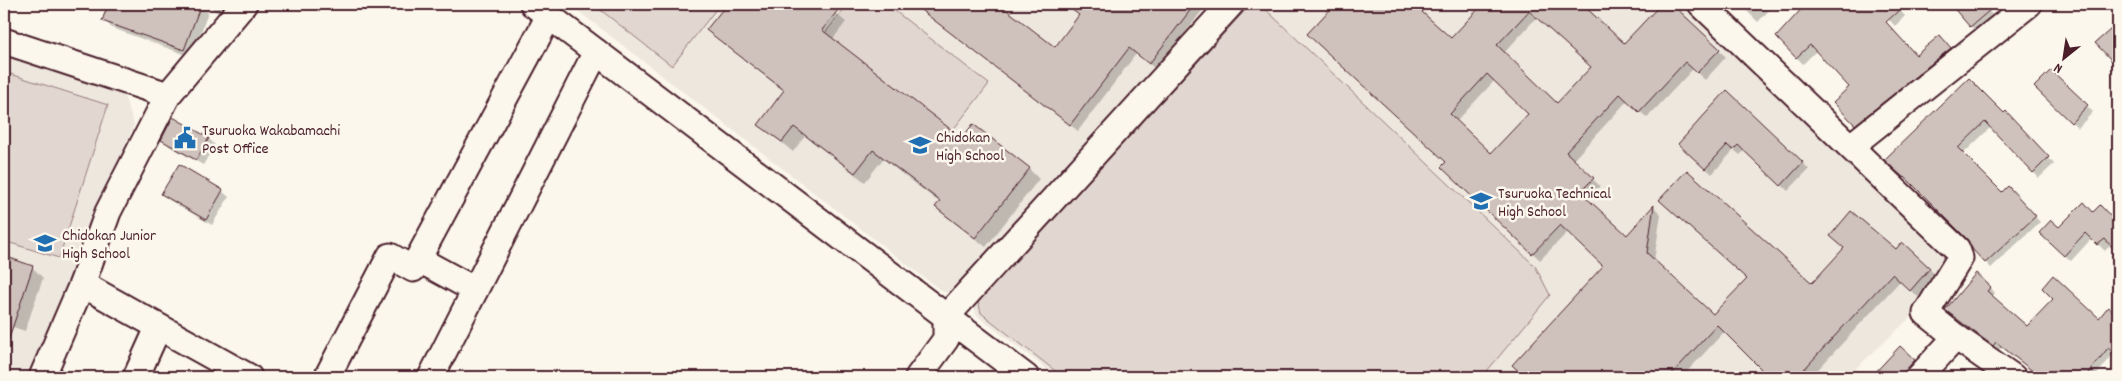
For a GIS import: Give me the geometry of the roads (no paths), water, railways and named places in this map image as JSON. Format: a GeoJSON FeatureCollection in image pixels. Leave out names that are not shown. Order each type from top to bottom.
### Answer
{"type":"FeatureCollection","features":[{"type":"Feature","properties":{"kind":"street"},"geometry":{"type":"LineString","coordinates":[[42,377],[82,284],[108,212],[168,95],[244,4]]}},
{"type":"Feature","properties":{"kind":"street"},"geometry":{"type":"LineString","coordinates":[[918,377],[946,339],[946,318],[1231,4]]}},
{"type":"Feature","properties":{"kind":"street"},"geometry":{"type":"LineString","coordinates":[[1702,4],[1957,249],[1960,258],[1926,313],[1956,337],[2013,377]]}},
{"type":"Feature","properties":{"kind":"street"},"geometry":{"type":"LineString","coordinates":[[1851,146],[2022,6]]}},
{"type":"Feature","properties":{"kind":"street"},"geometry":{"type":"LineString","coordinates":[[328,377],[390,256],[413,269],[541,10],[1026,377]]}},
{"type":"Feature","properties":{"kind":"street"},"geometry":{"type":"LineString","coordinates":[[4,41],[168,95]]}},
{"type":"Feature","properties":{"kind":"street"},"geometry":{"type":"LineString","coordinates":[[431,377],[596,52]]}},
{"type":"Feature","properties":{"kind":"street"},"geometry":{"type":"LineString","coordinates":[[418,258],[476,290]]}},
{"type":"Feature","properties":{"kind":"street"},"geometry":{"type":"LineString","coordinates":[[82,284],[235,374]]}},
{"type":"Feature","properties":{"kind":"street"},"geometry":{"type":"LineString","coordinates":[[136,377],[158,328]]}},
{"type":"Feature","properties":{"kind":"street"},"geometry":{"type":"LineString","coordinates":[[1919,377],[1956,337]]}},
{"type":"Feature","properties":{"kind":"place","name":"Tsuruoka Wakabamachi Post Office"},"geometry":{"type":"Point","coordinates":[185,138]}},
{"type":"Feature","properties":{"kind":"place","name":"Chidokan High School"},"geometry":{"type":"Point","coordinates":[920,145]}},
{"type":"Feature","properties":{"kind":"place","name":"Tsuruoka Technical High School"},"geometry":{"type":"Point","coordinates":[1481,201]}},
{"type":"Feature","properties":{"kind":"place","name":"Chidokan Junior High School"},"geometry":{"type":"Point","coordinates":[45,243]}}]}
